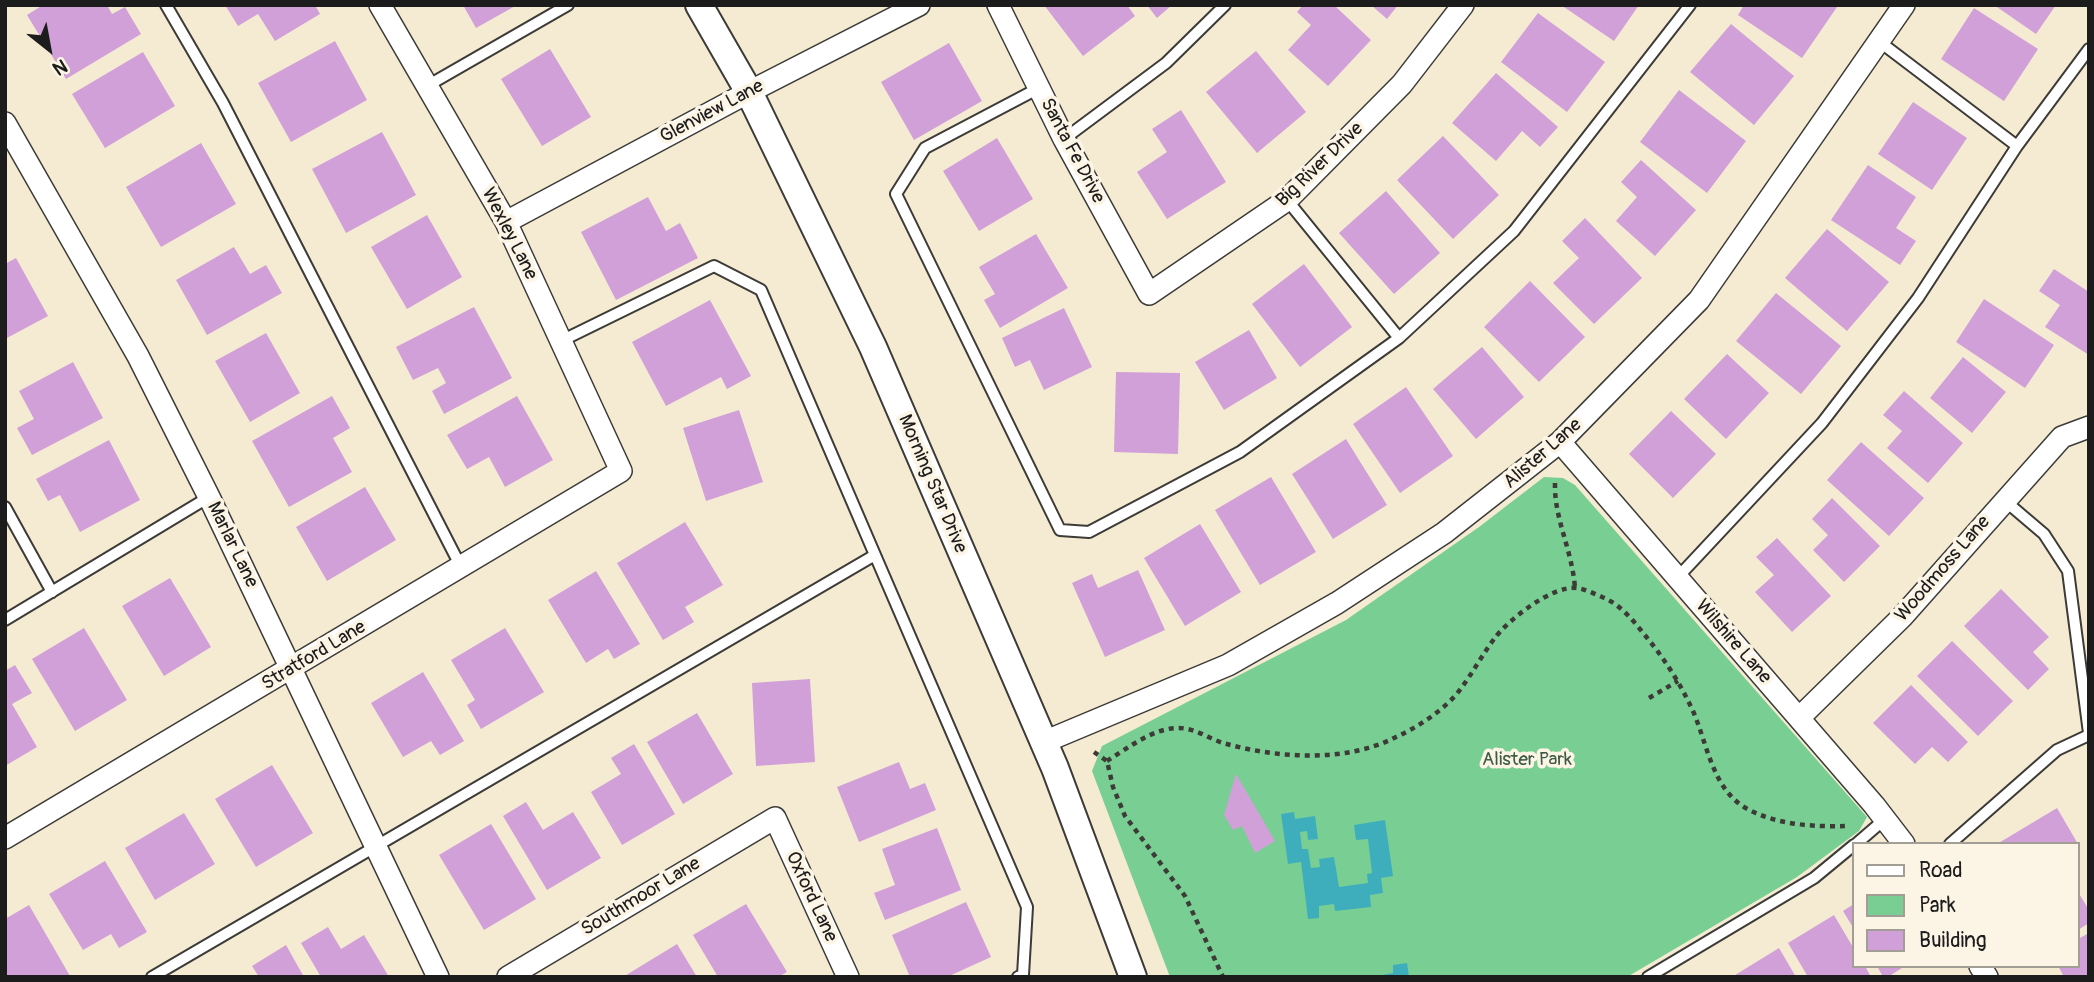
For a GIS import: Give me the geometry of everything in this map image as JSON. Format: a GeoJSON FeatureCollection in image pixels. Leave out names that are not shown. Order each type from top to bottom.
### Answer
{"type":"FeatureCollection","features":[{"type":"Feature","properties":{"kind":"street","name":"Wexley Lane"},"geometry":{"type":"LineString","coordinates":[[380,5],[506,222],[621,471]]}},
{"type":"Feature","properties":{"kind":"street","name":"Morning Star Drive"},"geometry":{"type":"LineString","coordinates":[[699,5],[749,92],[873,347],[1044,742],[1133,977]]}},
{"type":"Feature","properties":{"kind":"street","name":"Glenview Lane"},"geometry":{"type":"LineString","coordinates":[[506,222],[919,5]]}},
{"type":"Feature","properties":{"kind":"street","name":"Santa Fe Drive"},"geometry":{"type":"LineString","coordinates":[[998,5],[1064,139],[1149,294]]}},
{"type":"Feature","properties":{"kind":"street","name":"Big River Drive"},"geometry":{"type":"LineString","coordinates":[[1149,294],[1287,200],[1402,84],[1463,5]]}},
{"type":"Feature","properties":{"kind":"street","name":"Alister Lane"},"geometry":{"type":"LineString","coordinates":[[1044,742],[1228,665],[1337,603],[1444,533],[1560,442],[1699,300],[1904,5]]}},
{"type":"Feature","properties":{"kind":"street","name":"Marlar Lane"},"geometry":{"type":"LineString","coordinates":[[5,123],[138,356],[293,669],[374,847],[438,977]]}},
{"type":"Feature","properties":{"kind":"street","name":"Woodmoss Lane"},"geometry":{"type":"LineString","coordinates":[[1799,718],[1902,617],[2062,437],[2089,427]]}},
{"type":"Feature","properties":{"kind":"street","name":"Wilshire Lane"},"geometry":{"type":"LineString","coordinates":[[1560,442],[1799,718],[1878,826],[1901,842]]}},
{"type":"Feature","properties":{"kind":"street","name":"Stratford Lane"},"geometry":{"type":"LineString","coordinates":[[5,838],[293,669],[621,471]]}},
{"type":"Feature","properties":{"kind":"street","name":"Southmoor Lane"},"geometry":{"type":"LineString","coordinates":[[508,977],[775,818]]}},
{"type":"Feature","properties":{"kind":"street","name":"Oxford Lane"},"geometry":{"type":"LineString","coordinates":[[775,818],[848,977]]}},
{"type":"Feature","properties":{"kind":"lane"},"geometry":{"type":"LineString","coordinates":[[166,5],[223,103],[461,567]]}},
{"type":"Feature","properties":{"kind":"lane"},"geometry":{"type":"LineString","coordinates":[[428,86],[568,5]]}},
{"type":"Feature","properties":{"kind":"lane"},"geometry":{"type":"LineString","coordinates":[[1064,139],[1166,62],[1225,5]]}},
{"type":"Feature","properties":{"kind":"lane"},"geometry":{"type":"LineString","coordinates":[[1038,88],[925,148],[896,194],[1060,530],[1089,532],[1240,452],[1399,338],[1514,231],[1690,5]]}},
{"type":"Feature","properties":{"kind":"lane"},"geometry":{"type":"LineString","coordinates":[[1880,42],[2017,146]]}},
{"type":"Feature","properties":{"kind":"lane"},"geometry":{"type":"LineString","coordinates":[[1678,578],[1822,423],[1919,298],[2017,146],[2089,49]]}},
{"type":"Feature","properties":{"kind":"lane"},"geometry":{"type":"LineString","coordinates":[[1287,200],[1399,338]]}},
{"type":"Feature","properties":{"kind":"lane"},"geometry":{"type":"LineString","coordinates":[[561,341],[713,267],[761,290],[1027,907],[1023,975],[1018,977]]}},
{"type":"Feature","properties":{"kind":"lane"},"geometry":{"type":"LineString","coordinates":[[5,620],[209,497]]}},
{"type":"Feature","properties":{"kind":"lane"},"geometry":{"type":"LineString","coordinates":[[1952,842],[2057,750],[2089,734],[2068,570],[2044,534],[2004,500]]}},
{"type":"Feature","properties":{"kind":"lane"},"geometry":{"type":"LineString","coordinates":[[5,507],[52,592]]}},
{"type":"Feature","properties":{"kind":"lane"},"geometry":{"type":"LineString","coordinates":[[152,977],[875,555]]}},
{"type":"Feature","properties":{"kind":"lane"},"geometry":{"type":"LineString","coordinates":[[1858,842],[1878,826]]}},
{"type":"Feature","properties":{"kind":"lane"},"geometry":{"type":"LineString","coordinates":[[1648,977],[1814,878],[1853,846]]}},
{"type":"Feature","properties":{"kind":"path"},"geometry":{"type":"LineString","coordinates":[[1555,483],[1554,502],[1573,558],[1576,588]]}},
{"type":"Feature","properties":{"kind":"path"},"geometry":{"type":"LineString","coordinates":[[1107,761],[1160,730],[1180,728],[1258,751],[1303,756],[1356,751],[1392,740],[1426,721],[1453,698],[1477,668],[1493,640],[1517,614],[1546,598],[1576,588],[1605,597],[1621,608],[1659,653],[1678,681],[1697,721],[1714,769],[1726,790],[1744,807],[1765,816],[1815,827],[1878,826]]}},
{"type":"Feature","properties":{"kind":"path"},"geometry":{"type":"LineString","coordinates":[[1649,698],[1678,681]]}},
{"type":"Feature","properties":{"kind":"path"},"geometry":{"type":"LineString","coordinates":[[1094,752],[1107,761],[1113,787],[1125,816],[1185,896],[1223,977]]}},
{"type":"Feature","properties":{"kind":"green space","name":"Alister Park"},"geometry":{"type":"Polygon","coordinates":[[[1544,477],[1563,478],[1575,485],[1867,817],[1859,831],[1797,877],[1627,977],[1170,977],[1092,771],[1102,746],[1346,620],[1479,527],[1544,477]]]}},
{"type":"Feature","properties":{"kind":"water"},"geometry":{"type":"Polygon","coordinates":[[[1294,812],[1295,819],[1315,816],[1318,839],[1308,840],[1307,831],[1300,832],[1302,849],[1308,849],[1311,868],[1320,867],[1319,859],[1334,857],[1339,887],[1368,883],[1367,874],[1372,873],[1368,839],[1356,840],[1354,825],[1385,820],[1393,876],[1381,878],[1383,893],[1370,895],[1371,907],[1335,911],[1334,904],[1319,906],[1319,918],[1308,919],[1301,862],[1288,864],[1281,814],[1294,812]]]}},
{"type":"Feature","properties":{"kind":"water"},"geometry":{"type":"Polygon","coordinates":[[[1407,963],[1409,977],[1371,977],[1393,973],[1393,965],[1407,963]]]}},
{"type":"Feature","properties":{"kind":"building"},"geometry":{"type":"Polygon","coordinates":[[[43,5],[107,5],[112,14],[125,7],[141,34],[66,79],[27,15],[43,5]]]}},
{"type":"Feature","properties":{"kind":"building"},"geometry":{"type":"Polygon","coordinates":[[[225,5],[315,5],[320,14],[275,41],[258,14],[238,26],[225,5]]]}},
{"type":"Feature","properties":{"kind":"building"},"geometry":{"type":"Polygon","coordinates":[[[463,5],[517,5],[476,28],[463,5]]]}},
{"type":"Feature","properties":{"kind":"building"},"geometry":{"type":"Polygon","coordinates":[[[1044,5],[1127,5],[1135,16],[1083,56],[1044,5]]]}},
{"type":"Feature","properties":{"kind":"building"},"geometry":{"type":"Polygon","coordinates":[[[1147,5],[1172,5],[1157,18],[1147,5]]]}},
{"type":"Feature","properties":{"kind":"building"},"geometry":{"type":"Polygon","coordinates":[[[1303,5],[1334,5],[1371,40],[1328,86],[1288,50],[1311,25],[1297,12],[1303,5]]]}},
{"type":"Feature","properties":{"kind":"building"},"geometry":{"type":"Polygon","coordinates":[[[1371,5],[1398,5],[1387,19],[1371,5]]]}},
{"type":"Feature","properties":{"kind":"building"},"geometry":{"type":"Polygon","coordinates":[[[1561,5],[1639,5],[1614,41],[1561,5]]]}},
{"type":"Feature","properties":{"kind":"building"},"geometry":{"type":"Polygon","coordinates":[[[1744,5],[1837,7],[1802,58],[1738,15],[1744,5]]]}},
{"type":"Feature","properties":{"kind":"building"},"geometry":{"type":"Polygon","coordinates":[[[1994,5],[2056,5],[2036,34],[1994,5]]]}},
{"type":"Feature","properties":{"kind":"building"},"geometry":{"type":"Polygon","coordinates":[[[1974,8],[2038,49],[2004,101],[1941,59],[1974,8]]]}},
{"type":"Feature","properties":{"kind":"building"},"geometry":{"type":"Polygon","coordinates":[[[1538,13],[1605,62],[1567,112],[1501,62],[1538,13]]]}},
{"type":"Feature","properties":{"kind":"building"},"geometry":{"type":"Polygon","coordinates":[[[1731,24],[1794,76],[1754,125],[1690,72],[1731,24]]]}},
{"type":"Feature","properties":{"kind":"building"},"geometry":{"type":"Polygon","coordinates":[[[335,41],[367,100],[291,142],[258,83],[335,41]]]}},
{"type":"Feature","properties":{"kind":"building"},"geometry":{"type":"Polygon","coordinates":[[[949,43],[982,101],[914,140],[881,82],[949,43]]]}},
{"type":"Feature","properties":{"kind":"building"},"geometry":{"type":"Polygon","coordinates":[[[550,49],[591,117],[542,146],[501,79],[550,49]]]}},
{"type":"Feature","properties":{"kind":"building"},"geometry":{"type":"Polygon","coordinates":[[[1256,51],[1306,112],[1257,153],[1206,92],[1256,51]]]}},
{"type":"Feature","properties":{"kind":"building"},"geometry":{"type":"Polygon","coordinates":[[[143,52],[175,106],[105,148],[72,94],[143,52]]]}},
{"type":"Feature","properties":{"kind":"building"},"geometry":{"type":"Polygon","coordinates":[[[1496,73],[1558,127],[1540,147],[1522,131],[1496,161],[1452,123],[1496,73]]]}},
{"type":"Feature","properties":{"kind":"building"},"geometry":{"type":"Polygon","coordinates":[[[1679,90],[1746,141],[1707,193],[1640,142],[1679,90]]]}},
{"type":"Feature","properties":{"kind":"building"},"geometry":{"type":"Polygon","coordinates":[[[1913,102],[1967,138],[1932,190],[1878,154],[1913,102]]]}},
{"type":"Feature","properties":{"kind":"building"},"geometry":{"type":"Polygon","coordinates":[[[1181,110],[1226,182],[1167,219],[1137,172],[1167,152],[1152,129],[1181,110]]]}},
{"type":"Feature","properties":{"kind":"building"},"geometry":{"type":"Polygon","coordinates":[[[382,132],[416,195],[346,233],[312,169],[382,132]]]}},
{"type":"Feature","properties":{"kind":"building"},"geometry":{"type":"Polygon","coordinates":[[[1443,136],[1499,195],[1453,239],[1397,180],[1443,136]]]}},
{"type":"Feature","properties":{"kind":"building"},"geometry":{"type":"Polygon","coordinates":[[[997,138],[1033,199],[979,231],[943,171],[997,138]]]}},
{"type":"Feature","properties":{"kind":"building"},"geometry":{"type":"Polygon","coordinates":[[[201,143],[236,204],[161,247],[126,187],[201,143]]]}},
{"type":"Feature","properties":{"kind":"building"},"geometry":{"type":"Polygon","coordinates":[[[1641,160],[1696,210],[1655,256],[1616,221],[1637,197],[1621,182],[1641,160]]]}},
{"type":"Feature","properties":{"kind":"building"},"geometry":{"type":"Polygon","coordinates":[[[1868,165],[1916,197],[1896,228],[1916,241],[1900,265],[1831,220],[1868,165]]]}},
{"type":"Feature","properties":{"kind":"building"},"geometry":{"type":"Polygon","coordinates":[[[1386,191],[1440,253],[1394,294],[1339,233],[1386,191]]]}},
{"type":"Feature","properties":{"kind":"building"},"geometry":{"type":"Polygon","coordinates":[[[648,197],[666,231],[680,223],[698,258],[616,300],[581,232],[648,197]]]}},
{"type":"Feature","properties":{"kind":"building"},"geometry":{"type":"Polygon","coordinates":[[[427,215],[462,277],[407,309],[371,247],[427,215]]]}},
{"type":"Feature","properties":{"kind":"building"},"geometry":{"type":"Polygon","coordinates":[[[1585,218],[1642,278],[1594,324],[1553,283],[1579,258],[1562,241],[1585,218]]]}},
{"type":"Feature","properties":{"kind":"building"},"geometry":{"type":"Polygon","coordinates":[[[1827,229],[1889,282],[1847,331],[1785,278],[1827,229]]]}},
{"type":"Feature","properties":{"kind":"building"},"geometry":{"type":"Polygon","coordinates":[[[1036,234],[1068,288],[1000,328],[984,300],[995,294],[979,267],[1036,234]]]}},
{"type":"Feature","properties":{"kind":"building"},"geometry":{"type":"Polygon","coordinates":[[[234,247],[250,274],[266,265],[282,293],[207,335],[176,280],[234,247]]]}},
{"type":"Feature","properties":{"kind":"building"},"geometry":{"type":"Polygon","coordinates":[[[16,258],[48,316],[5,339],[5,264],[16,258]]]}},
{"type":"Feature","properties":{"kind":"building"},"geometry":{"type":"Polygon","coordinates":[[[1304,264],[1352,327],[1300,367],[1252,304],[1304,264]]]}},
{"type":"Feature","properties":{"kind":"building"},"geometry":{"type":"Polygon","coordinates":[[[2054,269],[2089,292],[2089,355],[2045,327],[2060,305],[2039,291],[2054,269]]]}},
{"type":"Feature","properties":{"kind":"building"},"geometry":{"type":"Polygon","coordinates":[[[1530,281],[1585,337],[1539,382],[1484,327],[1530,281]]]}},
{"type":"Feature","properties":{"kind":"building"},"geometry":{"type":"Polygon","coordinates":[[[1776,293],[1841,346],[1801,394],[1736,341],[1776,293]]]}},
{"type":"Feature","properties":{"kind":"building"},"geometry":{"type":"Polygon","coordinates":[[[1984,299],[2054,345],[2025,388],[1956,342],[1984,299]]]}},
{"type":"Feature","properties":{"kind":"building"},"geometry":{"type":"Polygon","coordinates":[[[710,300],[751,376],[727,389],[721,377],[666,406],[632,342],[710,300]]]}},
{"type":"Feature","properties":{"kind":"building"},"geometry":{"type":"Polygon","coordinates":[[[474,307],[512,378],[444,414],[432,391],[446,383],[438,368],[413,380],[396,347],[474,307]]]}},
{"type":"Feature","properties":{"kind":"building"},"geometry":{"type":"Polygon","coordinates":[[[1064,308],[1092,367],[1044,390],[1030,360],[1015,367],[1002,338],[1064,308]]]}},
{"type":"Feature","properties":{"kind":"building"},"geometry":{"type":"Polygon","coordinates":[[[1249,330],[1277,378],[1224,410],[1195,362],[1249,330]]]}},
{"type":"Feature","properties":{"kind":"building"},"geometry":{"type":"Polygon","coordinates":[[[266,333],[300,393],[250,422],[215,361],[266,333]]]}},
{"type":"Feature","properties":{"kind":"building"},"geometry":{"type":"Polygon","coordinates":[[[1482,347],[1524,397],[1476,439],[1433,389],[1482,347]]]}},
{"type":"Feature","properties":{"kind":"building"},"geometry":{"type":"Polygon","coordinates":[[[1727,354],[1769,393],[1726,439],[1684,399],[1727,354]]]}},
{"type":"Feature","properties":{"kind":"building"},"geometry":{"type":"Polygon","coordinates":[[[1963,357],[2006,392],[1972,433],[1930,398],[1963,357]]]}},
{"type":"Feature","properties":{"kind":"building"},"geometry":{"type":"Polygon","coordinates":[[[73,362],[103,418],[32,455],[17,428],[34,419],[19,391],[73,362]]]}},
{"type":"Feature","properties":{"kind":"building"},"geometry":{"type":"Polygon","coordinates":[[[1116,372],[1180,373],[1178,454],[1114,452],[1116,372]]]}},
{"type":"Feature","properties":{"kind":"building"},"geometry":{"type":"Polygon","coordinates":[[[1406,387],[1453,456],[1400,493],[1353,424],[1406,387]]]}},
{"type":"Feature","properties":{"kind":"building"},"geometry":{"type":"Polygon","coordinates":[[[1904,391],[1963,443],[1928,483],[1887,448],[1902,431],[1883,415],[1904,391]]]}},
{"type":"Feature","properties":{"kind":"building"},"geometry":{"type":"Polygon","coordinates":[[[332,396],[350,428],[333,438],[352,472],[289,507],[252,441],[332,396]]]}},
{"type":"Feature","properties":{"kind":"building"},"geometry":{"type":"Polygon","coordinates":[[[517,396],[553,460],[505,487],[489,457],[467,469],[447,435],[517,396]]]}},
{"type":"Feature","properties":{"kind":"building"},"geometry":{"type":"Polygon","coordinates":[[[739,410],[763,482],[706,501],[683,428],[739,410]]]}},
{"type":"Feature","properties":{"kind":"building"},"geometry":{"type":"Polygon","coordinates":[[[1671,411],[1716,454],[1673,498],[1629,454],[1671,411]]]}},
{"type":"Feature","properties":{"kind":"building"},"geometry":{"type":"Polygon","coordinates":[[[1346,439],[1387,505],[1333,539],[1292,474],[1346,439]]]}},
{"type":"Feature","properties":{"kind":"building"},"geometry":{"type":"Polygon","coordinates":[[[109,440],[140,500],[80,532],[60,495],[48,501],[36,479],[109,440]]]}},
{"type":"Feature","properties":{"kind":"building"},"geometry":{"type":"Polygon","coordinates":[[[1861,442],[1924,498],[1889,536],[1827,480],[1861,442]]]}},
{"type":"Feature","properties":{"kind":"building"},"geometry":{"type":"Polygon","coordinates":[[[1271,477],[1316,552],[1260,585],[1215,510],[1271,477]]]}},
{"type":"Feature","properties":{"kind":"building"},"geometry":{"type":"Polygon","coordinates":[[[365,487],[396,540],[327,581],[296,527],[365,487]]]}},
{"type":"Feature","properties":{"kind":"building"},"geometry":{"type":"Polygon","coordinates":[[[1832,498],[1880,546],[1844,582],[1813,550],[1828,535],[1812,519],[1832,498]]]}},
{"type":"Feature","properties":{"kind":"building"},"geometry":{"type":"Polygon","coordinates":[[[685,522],[723,585],[685,607],[694,622],[663,640],[617,563],[685,522]]]}},
{"type":"Feature","properties":{"kind":"building"},"geometry":{"type":"Polygon","coordinates":[[[1200,524],[1241,592],[1185,626],[1144,558],[1200,524]]]}},
{"type":"Feature","properties":{"kind":"building"},"geometry":{"type":"Polygon","coordinates":[[[1777,538],[1831,596],[1792,632],[1755,592],[1774,575],[1756,557],[1777,538]]]}},
{"type":"Feature","properties":{"kind":"building"},"geometry":{"type":"Polygon","coordinates":[[[1138,570],[1165,630],[1105,657],[1072,583],[1092,574],[1098,588],[1138,570]]]}},
{"type":"Feature","properties":{"kind":"building"},"geometry":{"type":"Polygon","coordinates":[[[596,571],[640,644],[614,659],[608,649],[586,663],[548,600],[596,571]]]}},
{"type":"Feature","properties":{"kind":"building"},"geometry":{"type":"Polygon","coordinates":[[[170,578],[211,647],[164,676],[122,606],[170,578]]]}},
{"type":"Feature","properties":{"kind":"building"},"geometry":{"type":"Polygon","coordinates":[[[2001,589],[2049,637],[2033,652],[2049,669],[2028,690],[1964,626],[2001,589]]]}},
{"type":"Feature","properties":{"kind":"building"},"geometry":{"type":"Polygon","coordinates":[[[84,628],[127,700],[75,731],[32,659],[84,628]]]}},
{"type":"Feature","properties":{"kind":"building"},"geometry":{"type":"Polygon","coordinates":[[[505,628],[544,692],[481,729],[467,705],[475,700],[451,660],[505,628]]]}},
{"type":"Feature","properties":{"kind":"building"},"geometry":{"type":"Polygon","coordinates":[[[1952,641],[2013,701],[1978,736],[1917,676],[1952,641]]]}},
{"type":"Feature","properties":{"kind":"building"},"geometry":{"type":"Polygon","coordinates":[[[15,665],[32,693],[12,704],[37,747],[5,766],[5,671],[15,665]]]}},
{"type":"Feature","properties":{"kind":"building"},"geometry":{"type":"Polygon","coordinates":[[[423,672],[464,741],[440,755],[431,741],[403,757],[371,703],[423,672]]]}},
{"type":"Feature","properties":{"kind":"building"},"geometry":{"type":"Polygon","coordinates":[[[810,679],[815,762],[756,766],[752,683],[810,679]]]}},
{"type":"Feature","properties":{"kind":"building"},"geometry":{"type":"Polygon","coordinates":[[[1911,685],[1968,742],[1948,762],[1932,747],[1915,764],[1873,723],[1911,685]]]}},
{"type":"Feature","properties":{"kind":"building"},"geometry":{"type":"Polygon","coordinates":[[[697,713],[733,774],[683,804],[647,742],[697,713]]]}},
{"type":"Feature","properties":{"kind":"building"},"geometry":{"type":"Polygon","coordinates":[[[634,744],[675,814],[622,845],[591,792],[621,774],[611,758],[634,744]]]}},
{"type":"Feature","properties":{"kind":"building"},"geometry":{"type":"Polygon","coordinates":[[[899,762],[910,789],[925,783],[936,810],[859,842],[837,787],[899,762]]]}},
{"type":"Feature","properties":{"kind":"building"},"geometry":{"type":"Polygon","coordinates":[[[272,765],[313,833],[256,867],[215,799],[272,765]]]}},
{"type":"Feature","properties":{"kind":"building"},"geometry":{"type":"Polygon","coordinates":[[[1236,774],[1275,841],[1255,853],[1242,826],[1233,830],[1224,815],[1236,774]]]}},
{"type":"Feature","properties":{"kind":"building"},"geometry":{"type":"Polygon","coordinates":[[[526,802],[543,830],[573,812],[601,858],[547,890],[503,816],[526,802]]]}},
{"type":"Feature","properties":{"kind":"building"},"geometry":{"type":"Polygon","coordinates":[[[2057,808],[2077,842],[2000,842],[2057,808]]]}},
{"type":"Feature","properties":{"kind":"building"},"geometry":{"type":"Polygon","coordinates":[[[184,813],[215,864],[155,900],[125,848],[184,813]]]}},
{"type":"Feature","properties":{"kind":"building"},"geometry":{"type":"Polygon","coordinates":[[[491,824],[536,899],[484,930],[439,855],[491,824]]]}},
{"type":"Feature","properties":{"kind":"building"},"geometry":{"type":"Polygon","coordinates":[[[937,828],[961,890],[885,920],[874,893],[895,885],[882,849],[937,828]]]}},
{"type":"Feature","properties":{"kind":"building"},"geometry":{"type":"Polygon","coordinates":[[[105,861],[147,932],[119,948],[111,934],[83,950],[49,894],[105,861]]]}},
{"type":"Feature","properties":{"kind":"building"},"geometry":{"type":"Polygon","coordinates":[[[2080,895],[2089,910],[2089,923],[2080,929],[2080,895]]]}},
{"type":"Feature","properties":{"kind":"building"},"geometry":{"type":"Polygon","coordinates":[[[966,902],[991,957],[947,977],[910,977],[892,935],[966,902]]]}},
{"type":"Feature","properties":{"kind":"building"},"geometry":{"type":"Polygon","coordinates":[[[746,904],[787,972],[778,977],[718,977],[693,935],[746,904]]]}},
{"type":"Feature","properties":{"kind":"building"},"geometry":{"type":"Polygon","coordinates":[[[29,905],[69,977],[5,977],[5,919],[29,905]]]}},
{"type":"Feature","properties":{"kind":"building"},"geometry":{"type":"Polygon","coordinates":[[[1853,905],[1853,927],[1843,911],[1853,905]]]}},
{"type":"Feature","properties":{"kind":"building"},"geometry":{"type":"Polygon","coordinates":[[[1834,915],[1853,947],[1853,968],[1866,968],[1871,977],[1808,977],[1788,943],[1834,915]]]}},
{"type":"Feature","properties":{"kind":"building"},"geometry":{"type":"Polygon","coordinates":[[[328,927],[341,949],[364,935],[389,977],[321,977],[301,943],[328,927]]]}},
{"type":"Feature","properties":{"kind":"building"},"geometry":{"type":"Polygon","coordinates":[[[2089,933],[2089,977],[2064,977],[2059,968],[2080,968],[2080,938],[2089,933]]]}},
{"type":"Feature","properties":{"kind":"building"},"geometry":{"type":"Polygon","coordinates":[[[677,944],[697,977],[623,977],[677,944]]]}},
{"type":"Feature","properties":{"kind":"building"},"geometry":{"type":"Polygon","coordinates":[[[286,945],[304,977],[259,977],[252,966],[286,945]]]}},
{"type":"Feature","properties":{"kind":"building"},"geometry":{"type":"Polygon","coordinates":[[[1779,948],[1796,977],[1732,977],[1779,948]]]}},
{"type":"Feature","properties":{"kind":"building"},"geometry":{"type":"Polygon","coordinates":[[[1878,968],[1902,968],[1888,977],[1883,977],[1878,968]]]}}]}
